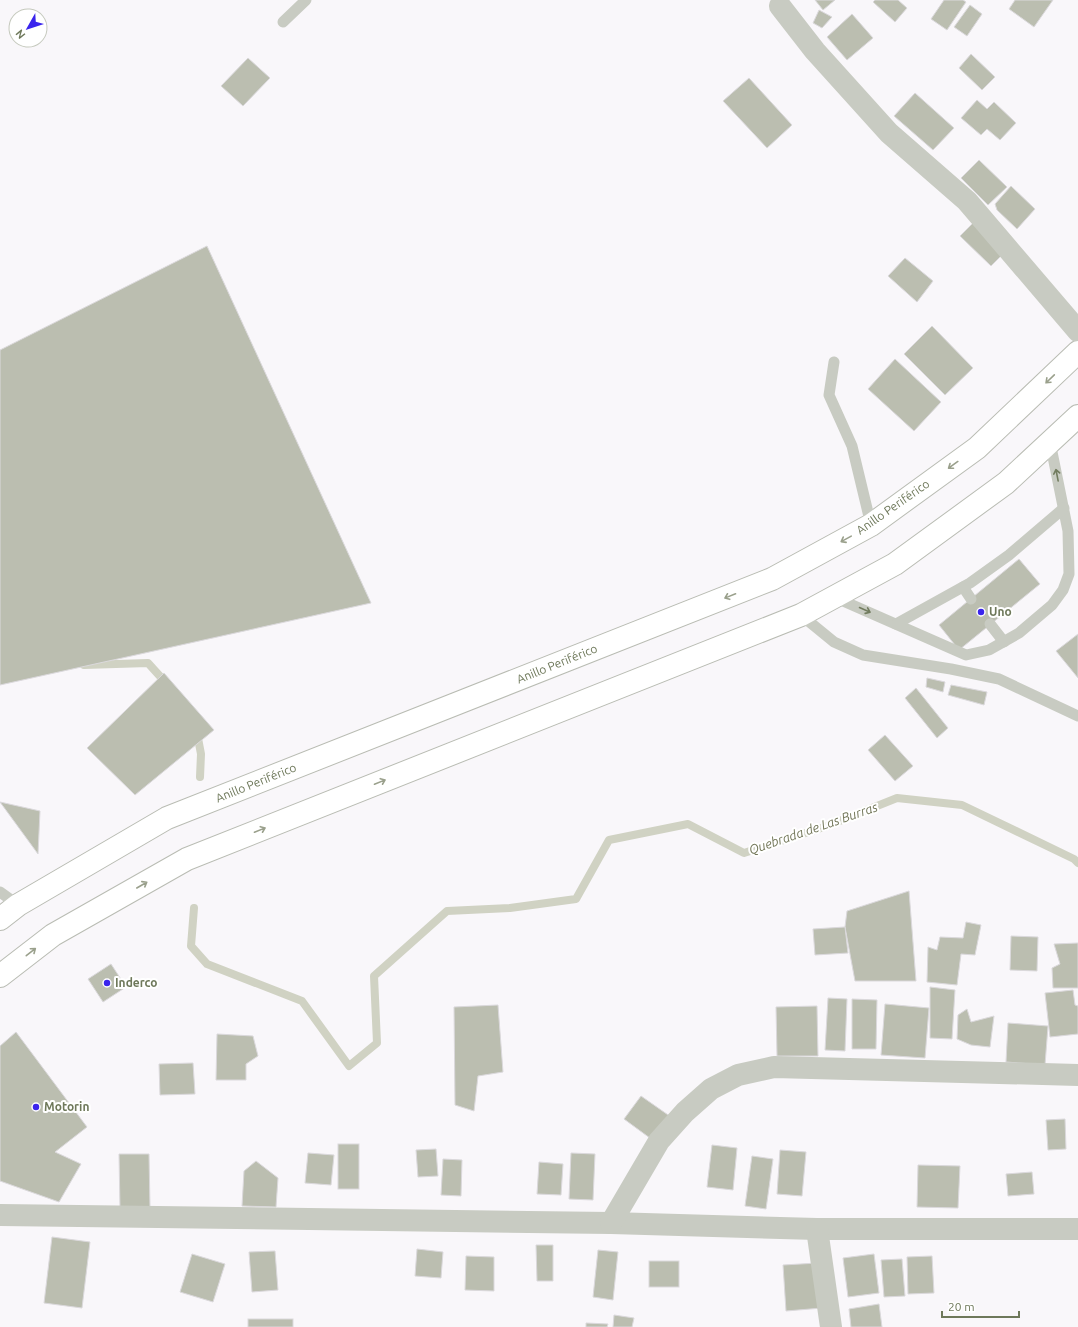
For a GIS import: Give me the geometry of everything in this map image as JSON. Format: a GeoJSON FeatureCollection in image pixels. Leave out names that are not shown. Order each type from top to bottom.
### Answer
{"type":"FeatureCollection","features":[{"type":"Feature","properties":{"kind":"highway","name":"Anillo Periférico"},"geometry":{"type":"LineString","coordinates":[[0,919],[18,905],[167,818],[772,579],[871,525],[978,448],[1078,352]]}},
{"type":"Feature","properties":{"kind":"highway"},"geometry":{"type":"LineString","coordinates":[[0,976],[53,935],[187,859],[801,615],[895,564],[1006,483],[1078,416]]}},
{"type":"Feature","properties":{"kind":"street"},"geometry":{"type":"LineString","coordinates":[[780,6],[815,51],[889,133],[967,201],[1078,332]]}},
{"type":"Feature","properties":{"kind":"street"},"geometry":{"type":"LineString","coordinates":[[611,1223],[659,1141],[684,1112],[711,1089],[738,1075],[774,1067],[1078,1074]]}},
{"type":"Feature","properties":{"kind":"street"},"geometry":{"type":"LineString","coordinates":[[0,1215],[611,1223],[817,1229],[1078,1229]]}},
{"type":"Feature","properties":{"kind":"street"},"geometry":{"type":"LineString","coordinates":[[817,1229],[831,1327]]}},
{"type":"Feature","properties":{"kind":"lane"},"geometry":{"type":"LineString","coordinates":[[283,22],[306,0]]}},
{"type":"Feature","properties":{"kind":"lane"},"geometry":{"type":"LineString","coordinates":[[834,362],[829,395],[852,446],[871,525]]}},
{"type":"Feature","properties":{"kind":"lane"},"geometry":{"type":"LineString","coordinates":[[834,597],[966,655],[989,650],[1019,633],[1052,605],[1063,590],[1069,574],[1068,531],[1050,442]]}},
{"type":"Feature","properties":{"kind":"lane"},"geometry":{"type":"LineString","coordinates":[[896,624],[963,587],[1009,555],[1064,508]]}},
{"type":"Feature","properties":{"kind":"lane"},"geometry":{"type":"LineString","coordinates":[[963,587],[971,599]]}},
{"type":"Feature","properties":{"kind":"lane"},"geometry":{"type":"LineString","coordinates":[[801,615],[834,642],[864,655],[950,669],[999,679],[1078,716]]}},
{"type":"Feature","properties":{"kind":"lane"},"geometry":{"type":"LineString","coordinates":[[990,624],[1004,642]]}},
{"type":"Feature","properties":{"kind":"lane"},"geometry":{"type":"LineString","coordinates":[[0,892],[18,905]]}},
{"type":"Feature","properties":{"kind":"building"},"geometry":{"type":"Polygon","coordinates":[[[815,0],[835,0],[823,10],[815,0]]]}},
{"type":"Feature","properties":{"kind":"building"},"geometry":{"type":"Polygon","coordinates":[[[875,0],[898,0],[907,8],[895,22],[873,2],[875,0]]]}},
{"type":"Feature","properties":{"kind":"building"},"geometry":{"type":"Polygon","coordinates":[[[944,0],[963,0],[966,2],[947,30],[931,19],[944,0]]]}},
{"type":"Feature","properties":{"kind":"building"},"geometry":{"type":"Polygon","coordinates":[[[1015,0],[1053,0],[1034,27],[1009,9],[1015,0]]]}},
{"type":"Feature","properties":{"kind":"building"},"geometry":{"type":"Polygon","coordinates":[[[970,5],[982,14],[967,36],[954,27],[970,5]]]}},
{"type":"Feature","properties":{"kind":"building"},"geometry":{"type":"Polygon","coordinates":[[[819,10],[832,17],[822,28],[813,23],[819,10]]]}},
{"type":"Feature","properties":{"kind":"building"},"geometry":{"type":"Polygon","coordinates":[[[852,14],[873,38],[847,60],[827,37],[852,14]]]}},
{"type":"Feature","properties":{"kind":"building"},"geometry":{"type":"Polygon","coordinates":[[[971,54],[995,77],[982,90],[959,68],[971,54]]]}},
{"type":"Feature","properties":{"kind":"building"},"geometry":{"type":"Polygon","coordinates":[[[248,58],[270,78],[243,106],[221,86],[248,58]]]}},
{"type":"Feature","properties":{"kind":"building"},"geometry":{"type":"Polygon","coordinates":[[[749,78],[792,125],[767,148],[723,101],[749,78]]]}},
{"type":"Feature","properties":{"kind":"building"},"geometry":{"type":"Polygon","coordinates":[[[915,93],[954,128],[933,150],[894,116],[915,93]]]}},
{"type":"Feature","properties":{"kind":"building"},"geometry":{"type":"Polygon","coordinates":[[[977,100],[987,109],[994,102],[1016,123],[1000,140],[987,129],[981,135],[961,118],[977,100]]]}},
{"type":"Feature","properties":{"kind":"building"},"geometry":{"type":"Polygon","coordinates":[[[979,160],[1007,187],[988,205],[961,178],[979,160]]]}},
{"type":"Feature","properties":{"kind":"building"},"geometry":{"type":"Polygon","coordinates":[[[1011,186],[1035,209],[1017,229],[997,210],[995,204],[1011,186]]]}},
{"type":"Feature","properties":{"kind":"building"},"geometry":{"type":"Polygon","coordinates":[[[977,219],[1007,250],[991,266],[960,236],[977,219]]]}},
{"type":"Feature","properties":{"kind":"building"},"geometry":{"type":"Polygon","coordinates":[[[207,246],[371,603],[0,685],[0,350],[207,246]]]}},
{"type":"Feature","properties":{"kind":"building"},"geometry":{"type":"Polygon","coordinates":[[[905,258],[933,281],[917,302],[888,276],[905,258]]]}},
{"type":"Feature","properties":{"kind":"building"},"geometry":{"type":"Polygon","coordinates":[[[932,326],[973,368],[945,395],[904,354],[932,326]]]}},
{"type":"Feature","properties":{"kind":"building"},"geometry":{"type":"Polygon","coordinates":[[[895,359],[941,402],[914,431],[868,389],[895,359]]]}},
{"type":"Feature","properties":{"kind":"building","name":"Uno"},"geometry":{"type":"Polygon","coordinates":[[[1019,559],[1040,584],[959,650],[939,625],[1019,559]]]}},
{"type":"Feature","properties":{"kind":"building"},"geometry":{"type":"Polygon","coordinates":[[[1078,634],[1078,678],[1056,651],[1078,634]]]}},
{"type":"Feature","properties":{"kind":"building"},"geometry":{"type":"Polygon","coordinates":[[[164,673],[214,730],[135,795],[87,748],[164,673]]]}},
{"type":"Feature","properties":{"kind":"building"},"geometry":{"type":"Polygon","coordinates":[[[927,678],[945,682],[943,692],[926,687],[927,678]]]}},
{"type":"Feature","properties":{"kind":"building"},"geometry":{"type":"Polygon","coordinates":[[[951,685],[987,692],[984,705],[948,695],[951,685]]]}},
{"type":"Feature","properties":{"kind":"building"},"geometry":{"type":"Polygon","coordinates":[[[916,688],[948,728],[937,738],[905,698],[916,688]]]}},
{"type":"Feature","properties":{"kind":"building"},"geometry":{"type":"Polygon","coordinates":[[[885,735],[913,766],[895,781],[868,750],[885,735]]]}},
{"type":"Feature","properties":{"kind":"building"},"geometry":{"type":"Polygon","coordinates":[[[0,802],[40,811],[38,854],[0,802]]]}},
{"type":"Feature","properties":{"kind":"building"},"geometry":{"type":"Polygon","coordinates":[[[909,891],[916,981],[855,981],[845,927],[847,911],[909,891]]]}},
{"type":"Feature","properties":{"kind":"building"},"geometry":{"type":"Polygon","coordinates":[[[966,922],[981,925],[975,955],[961,954],[957,985],[927,982],[928,947],[937,950],[940,937],[963,938],[966,922]]]}},
{"type":"Feature","properties":{"kind":"building"},"geometry":{"type":"Polygon","coordinates":[[[845,927],[848,953],[815,955],[813,929],[845,927]]]}},
{"type":"Feature","properties":{"kind":"building"},"geometry":{"type":"Polygon","coordinates":[[[1011,936],[1038,937],[1037,971],[1010,970],[1011,936]]]}},
{"type":"Feature","properties":{"kind":"building"},"geometry":{"type":"Polygon","coordinates":[[[1078,943],[1078,988],[1053,988],[1052,968],[1060,964],[1054,944],[1078,943]]]}},
{"type":"Feature","properties":{"kind":"building","name":"Inderco"},"geometry":{"type":"Polygon","coordinates":[[[111,964],[126,987],[103,1002],[88,979],[111,964]]]}},
{"type":"Feature","properties":{"kind":"building"},"geometry":{"type":"Polygon","coordinates":[[[930,987],[955,990],[952,1039],[930,1038],[930,987]]]}},
{"type":"Feature","properties":{"kind":"building"},"geometry":{"type":"Polygon","coordinates":[[[1073,990],[1075,1005],[1078,1006],[1078,1034],[1050,1037],[1045,993],[1073,990]]]}},
{"type":"Feature","properties":{"kind":"building"},"geometry":{"type":"Polygon","coordinates":[[[828,998],[847,999],[845,1051],[825,1050],[828,998]]]}},
{"type":"Feature","properties":{"kind":"building"},"geometry":{"type":"Polygon","coordinates":[[[852,999],[877,1000],[876,1049],[852,1049],[852,999]]]}},
{"type":"Feature","properties":{"kind":"building"},"geometry":{"type":"Polygon","coordinates":[[[885,1004],[929,1008],[925,1058],[881,1055],[885,1004]]]}},
{"type":"Feature","properties":{"kind":"building"},"geometry":{"type":"Polygon","coordinates":[[[498,1005],[503,1072],[478,1076],[474,1111],[455,1105],[454,1007],[498,1005]]]}},
{"type":"Feature","properties":{"kind":"building"},"geometry":{"type":"Polygon","coordinates":[[[817,1006],[818,1056],[777,1056],[776,1007],[817,1006]]]}},
{"type":"Feature","properties":{"kind":"building"},"geometry":{"type":"Polygon","coordinates":[[[967,1009],[971,1022],[994,1016],[990,1047],[971,1045],[957,1039],[958,1015],[967,1009]]]}},
{"type":"Feature","properties":{"kind":"building"},"geometry":{"type":"Polygon","coordinates":[[[1008,1023],[1048,1026],[1045,1065],[1006,1062],[1008,1023]]]}},
{"type":"Feature","properties":{"kind":"building","name":"Motorin"},"geometry":{"type":"Polygon","coordinates":[[[16,1032],[87,1127],[55,1152],[81,1164],[59,1202],[0,1181],[0,1046],[16,1032]]]}},
{"type":"Feature","properties":{"kind":"building"},"geometry":{"type":"Polygon","coordinates":[[[217,1034],[253,1036],[258,1056],[246,1064],[246,1080],[216,1080],[217,1034]]]}},
{"type":"Feature","properties":{"kind":"building"},"geometry":{"type":"Polygon","coordinates":[[[193,1063],[195,1094],[160,1095],[159,1064],[193,1063]]]}},
{"type":"Feature","properties":{"kind":"building"},"geometry":{"type":"Polygon","coordinates":[[[641,1096],[671,1117],[654,1141],[624,1119],[641,1096]]]}},
{"type":"Feature","properties":{"kind":"building"},"geometry":{"type":"Polygon","coordinates":[[[1065,1119],[1066,1149],[1048,1150],[1046,1120],[1065,1119]]]}},
{"type":"Feature","properties":{"kind":"building"},"geometry":{"type":"Polygon","coordinates":[[[338,1144],[359,1144],[359,1189],[338,1189],[338,1144]]]}},
{"type":"Feature","properties":{"kind":"building"},"geometry":{"type":"Polygon","coordinates":[[[712,1145],[737,1148],[733,1190],[707,1187],[712,1145]]]}},
{"type":"Feature","properties":{"kind":"building"},"geometry":{"type":"Polygon","coordinates":[[[436,1149],[438,1176],[418,1177],[416,1150],[436,1149]]]}},
{"type":"Feature","properties":{"kind":"building"},"geometry":{"type":"Polygon","coordinates":[[[780,1150],[806,1152],[802,1196],[777,1194],[780,1150]]]}},
{"type":"Feature","properties":{"kind":"building"},"geometry":{"type":"Polygon","coordinates":[[[308,1153],[334,1155],[331,1185],[305,1183],[308,1153]]]}},
{"type":"Feature","properties":{"kind":"building"},"geometry":{"type":"Polygon","coordinates":[[[571,1153],[595,1154],[593,1200],[569,1199],[571,1153]]]}},
{"type":"Feature","properties":{"kind":"building"},"geometry":{"type":"Polygon","coordinates":[[[119,1154],[149,1154],[150,1208],[120,1208],[119,1154]]]}},
{"type":"Feature","properties":{"kind":"building"},"geometry":{"type":"Polygon","coordinates":[[[752,1156],[773,1159],[766,1209],[745,1206],[752,1156]]]}},
{"type":"Feature","properties":{"kind":"building"},"geometry":{"type":"Polygon","coordinates":[[[443,1159],[462,1160],[461,1196],[441,1195],[443,1159]]]}},
{"type":"Feature","properties":{"kind":"building"},"geometry":{"type":"Polygon","coordinates":[[[256,1161],[278,1178],[276,1207],[242,1206],[244,1171],[256,1161]]]}},
{"type":"Feature","properties":{"kind":"building"},"geometry":{"type":"Polygon","coordinates":[[[539,1162],[563,1164],[561,1195],[537,1194],[539,1162]]]}},
{"type":"Feature","properties":{"kind":"building"},"geometry":{"type":"Polygon","coordinates":[[[918,1165],[960,1166],[958,1208],[917,1207],[918,1165]]]}},
{"type":"Feature","properties":{"kind":"building"},"geometry":{"type":"Polygon","coordinates":[[[1032,1172],[1034,1194],[1008,1196],[1006,1174],[1032,1172]]]}},
{"type":"Feature","properties":{"kind":"building"},"geometry":{"type":"Polygon","coordinates":[[[52,1237],[90,1242],[82,1308],[44,1303],[52,1237]]]}},
{"type":"Feature","properties":{"kind":"building"},"geometry":{"type":"Polygon","coordinates":[[[536,1245],[553,1245],[553,1281],[537,1281],[536,1245]]]}},
{"type":"Feature","properties":{"kind":"building"},"geometry":{"type":"Polygon","coordinates":[[[417,1249],[443,1252],[441,1278],[415,1276],[417,1249]]]}},
{"type":"Feature","properties":{"kind":"building"},"geometry":{"type":"Polygon","coordinates":[[[598,1250],[618,1252],[613,1300],[593,1297],[598,1250]]]}},
{"type":"Feature","properties":{"kind":"building"},"geometry":{"type":"Polygon","coordinates":[[[275,1251],[278,1290],[252,1292],[249,1252],[275,1251]]]}},
{"type":"Feature","properties":{"kind":"building"},"geometry":{"type":"Polygon","coordinates":[[[192,1254],[225,1264],[213,1302],[180,1292],[192,1254]]]}},
{"type":"Feature","properties":{"kind":"building"},"geometry":{"type":"Polygon","coordinates":[[[874,1254],[879,1293],[848,1297],[843,1258],[874,1254]]]}},
{"type":"Feature","properties":{"kind":"building"},"geometry":{"type":"Polygon","coordinates":[[[466,1256],[494,1257],[494,1291],[465,1290],[466,1256]]]}},
{"type":"Feature","properties":{"kind":"building"},"geometry":{"type":"Polygon","coordinates":[[[932,1256],[934,1293],[908,1294],[907,1257],[932,1256]]]}},
{"type":"Feature","properties":{"kind":"building"},"geometry":{"type":"Polygon","coordinates":[[[902,1259],[905,1296],[884,1297],[881,1260],[902,1259]]]}},
{"type":"Feature","properties":{"kind":"building"},"geometry":{"type":"Polygon","coordinates":[[[649,1261],[679,1261],[679,1287],[649,1287],[649,1261]]]}},
{"type":"Feature","properties":{"kind":"building"},"geometry":{"type":"Polygon","coordinates":[[[818,1263],[822,1308],[786,1311],[783,1265],[818,1263]]]}},
{"type":"Feature","properties":{"kind":"building"},"geometry":{"type":"Polygon","coordinates":[[[879,1304],[882,1327],[851,1327],[849,1309],[879,1304]]]}},
{"type":"Feature","properties":{"kind":"building"},"geometry":{"type":"Polygon","coordinates":[[[614,1315],[634,1318],[632,1327],[613,1327],[614,1315]]]}},
{"type":"Feature","properties":{"kind":"building"},"geometry":{"type":"Polygon","coordinates":[[[248,1319],[293,1319],[293,1327],[248,1327],[248,1319]]]}},
{"type":"Feature","properties":{"kind":"building"},"geometry":{"type":"Polygon","coordinates":[[[586,1323],[608,1324],[607,1327],[586,1327],[586,1323]]]}},
{"type":"Feature","properties":{"kind":"waterway","name":"Quebrada de Las Burras"},"geometry":{"type":"LineString","coordinates":[[84,665],[148,663],[167,684]]}},
{"type":"Feature","properties":{"kind":"waterway","name":"Quebrada de Las Burras"},"geometry":{"type":"LineString","coordinates":[[197,733],[201,754],[200,777]]}},
{"type":"Feature","properties":{"kind":"waterway","name":"Quebrada de Las Burras"},"geometry":{"type":"LineString","coordinates":[[194,908],[191,946],[207,964],[302,1001],[349,1066],[377,1043],[374,976],[447,911],[510,908],[576,899],[609,840],[688,824],[744,853],[827,826],[897,798],[962,805],[1074,859],[1078,863]]}},
{"type":"Feature","properties":{"kind":"place","name":"Uno"},"geometry":{"type":"Point","coordinates":[981,612]}},
{"type":"Feature","properties":{"kind":"place","name":"Inderco"},"geometry":{"type":"Point","coordinates":[107,983]}},
{"type":"Feature","properties":{"kind":"place","name":"Motorin"},"geometry":{"type":"Point","coordinates":[36,1107]}}]}
